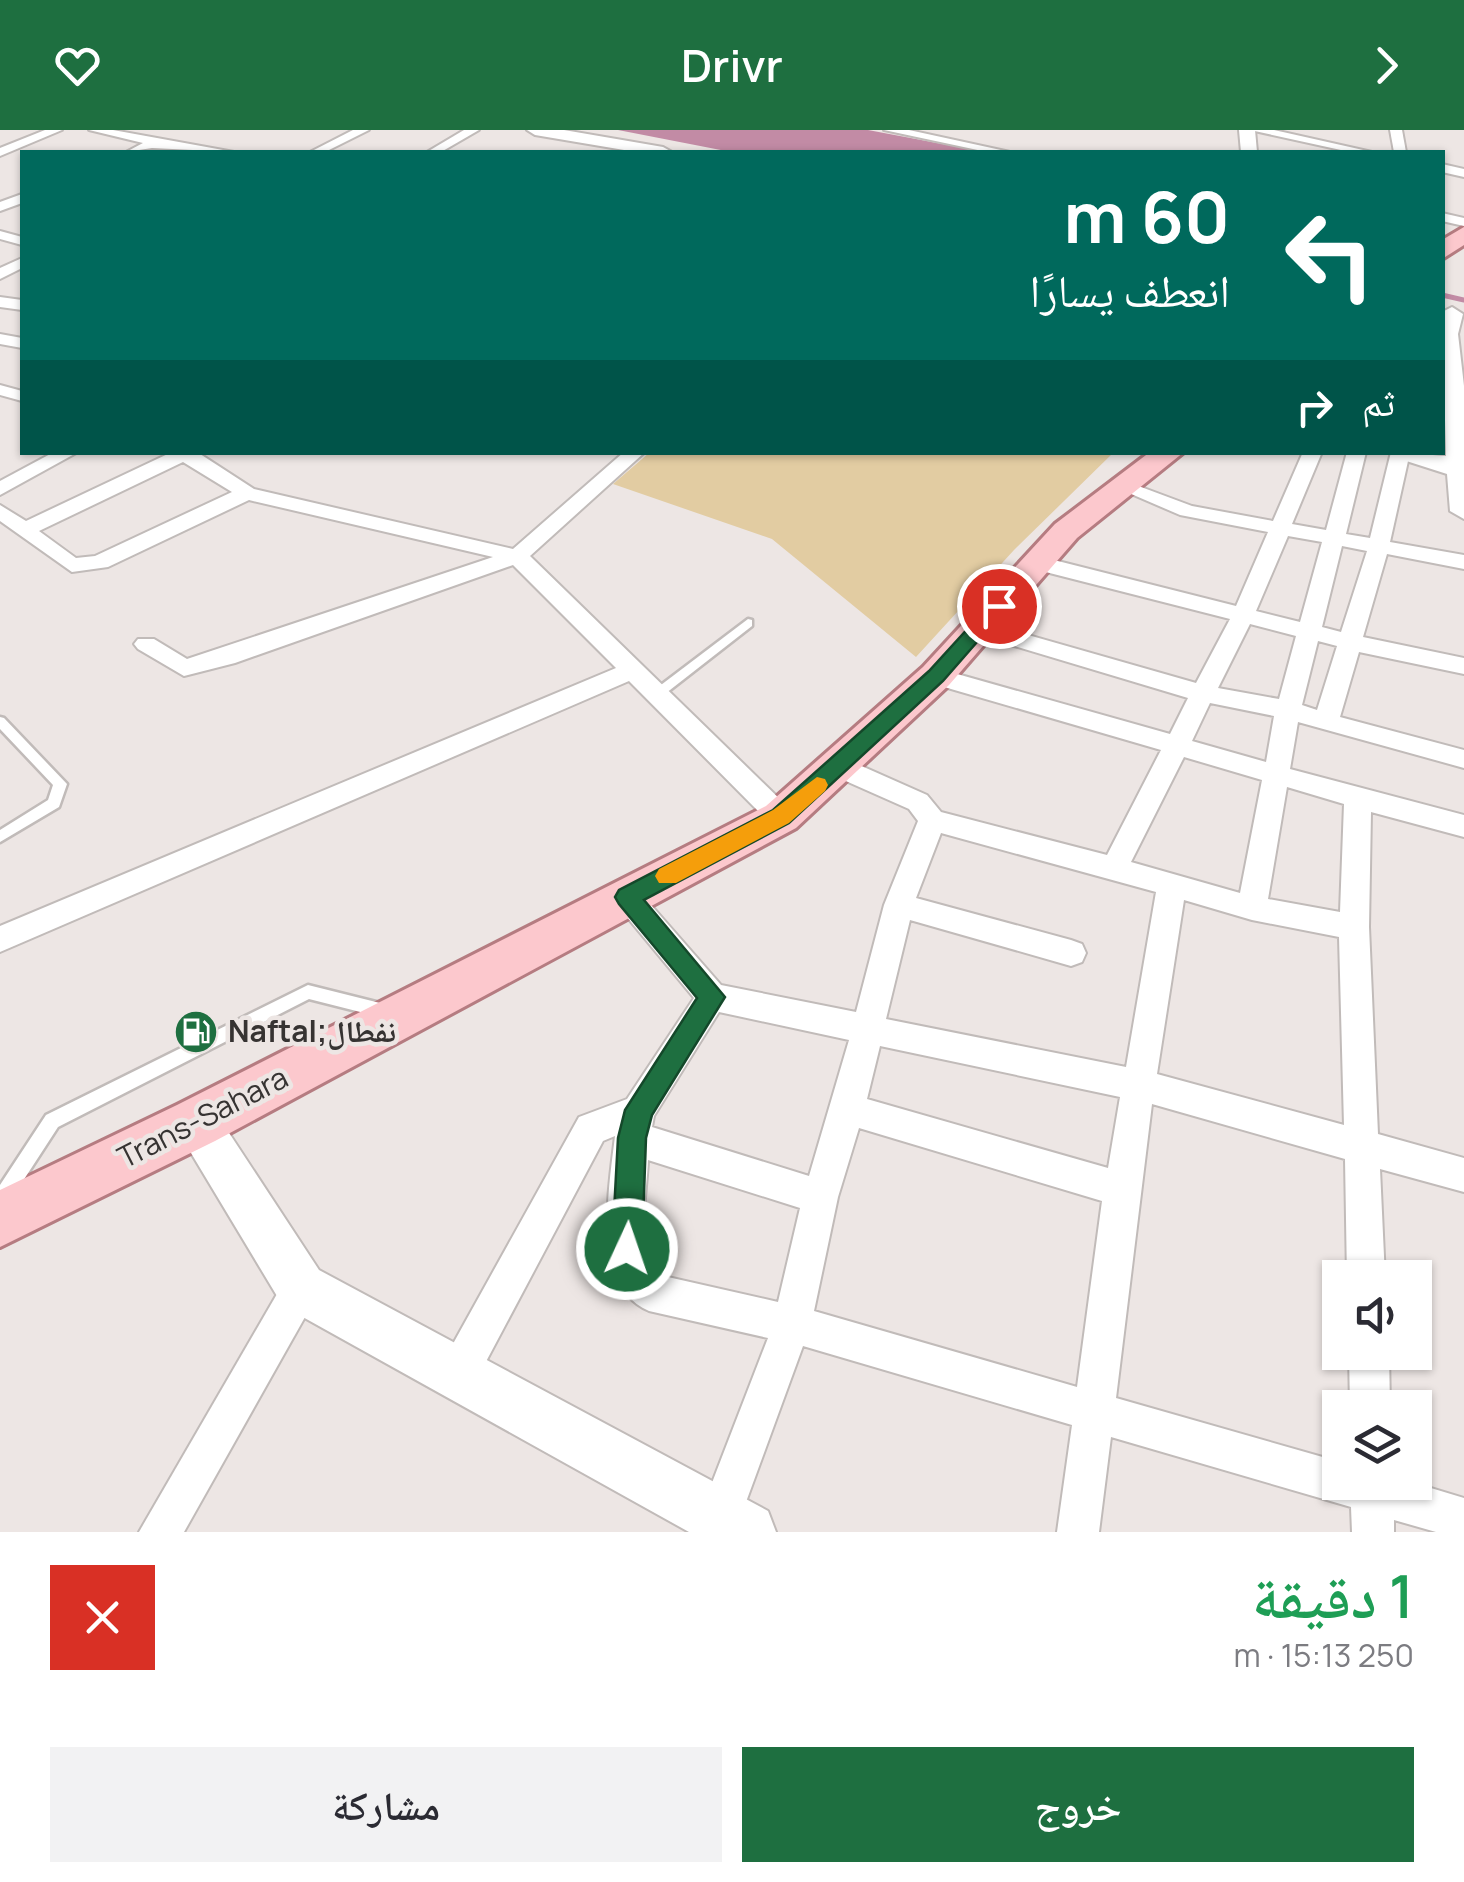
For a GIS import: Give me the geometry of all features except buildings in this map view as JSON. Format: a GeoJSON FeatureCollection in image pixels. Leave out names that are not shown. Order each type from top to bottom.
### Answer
{"type":"FeatureCollection","features":[{"type":"Feature","properties":{"kind":"main road","name":"Trans-Sahara"},"geometry":{"type":"LineString","coordinates":[[0,1219],[196,1123],[781,816],[936,676],[1066,531],[1166,455]]}},
{"type":"Feature","properties":{"kind":"street"},"geometry":{"type":"LineString","coordinates":[[0,152],[56,130]]}},
{"type":"Feature","properties":{"kind":"street"},"geometry":{"type":"LineString","coordinates":[[95,130],[151,144],[209,150]]}},
{"type":"Feature","properties":{"kind":"street"},"geometry":{"type":"LineString","coordinates":[[137,150],[182,130]]}},
{"type":"Feature","properties":{"kind":"street"},"geometry":{"type":"LineString","coordinates":[[320,150],[363,130]]}},
{"type":"Feature","properties":{"kind":"street"},"geometry":{"type":"LineString","coordinates":[[437,150],[474,130]]}},
{"type":"Feature","properties":{"kind":"street"},"geometry":{"type":"LineString","coordinates":[[534,130],[608,148],[636,150]]}},
{"type":"Feature","properties":{"kind":"street"},"geometry":{"type":"LineString","coordinates":[[890,130],[994,150]]}},
{"type":"Feature","properties":{"kind":"street"},"geometry":{"type":"LineString","coordinates":[[1265,131],[1356,150]]}},
{"type":"Feature","properties":{"kind":"street"},"geometry":{"type":"LineString","coordinates":[[1452,319],[1448,334],[1464,511]]}},
{"type":"Feature","properties":{"kind":"street"},"geometry":{"type":"LineString","coordinates":[[0,488],[63,455]]}},
{"type":"Feature","properties":{"kind":"street"},"geometry":{"type":"LineString","coordinates":[[24,530],[181,455]]}},
{"type":"Feature","properties":{"kind":"street"},"geometry":{"type":"LineString","coordinates":[[188,455],[247,493],[517,556],[781,816]]}},
{"type":"Feature","properties":{"kind":"street"},"geometry":{"type":"LineString","coordinates":[[146,644],[184,668],[517,556],[633,455]]}},
{"type":"Feature","properties":{"kind":"street"},"geometry":{"type":"LineString","coordinates":[[1114,868],[1243,615],[1313,455]]}},
{"type":"Feature","properties":{"kind":"street"},"geometry":{"type":"LineString","coordinates":[[1252,908],[1306,631],[1356,455]]}},
{"type":"Feature","properties":{"kind":"street"},"geometry":{"type":"LineString","coordinates":[[1326,722],[1403,455]]}},
{"type":"Feature","properties":{"kind":"street"},"geometry":{"type":"LineString","coordinates":[[1414,455],[1461,470]]}},
{"type":"Feature","properties":{"kind":"street"},"geometry":{"type":"LineString","coordinates":[[1125,486],[1187,511],[1464,562]]}},
{"type":"Feature","properties":{"kind":"street"},"geometry":{"type":"LineString","coordinates":[[0,512],[72,565],[82,566],[100,562],[247,493]]}},
{"type":"Feature","properties":{"kind":"street"},"geometry":{"type":"LineString","coordinates":[[1038,563],[1350,642],[1464,666]]}},
{"type":"Feature","properties":{"kind":"street"},"geometry":{"type":"LineString","coordinates":[[980,628],[1200,693],[1288,710],[1464,758]]}},
{"type":"Feature","properties":{"kind":"street"},"geometry":{"type":"LineString","coordinates":[[0,939],[632,670]]}},
{"type":"Feature","properties":{"kind":"street"},"geometry":{"type":"LineString","coordinates":[[936,676],[1174,747],[1464,826]]}},
{"type":"Feature","properties":{"kind":"street"},"geometry":{"type":"LineString","coordinates":[[839,766],[918,802],[932,820],[1252,908],[1354,927]]}},
{"type":"Feature","properties":{"kind":"street"},"geometry":{"type":"LineString","coordinates":[[1358,798],[1354,927],[1365,1260]]}},
{"type":"Feature","properties":{"kind":"street"},"geometry":{"type":"LineString","coordinates":[[196,1123],[300,1288],[727,1527],[792,1324],[820,1197],[848,1109],[865,1028],[899,905],[932,820]]}},
{"type":"Feature","properties":{"kind":"street"},"geometry":{"type":"LineString","coordinates":[[1078,1532],[1096,1413],[1120,1189],[1172,885]]}},
{"type":"Feature","properties":{"kind":"street"},"geometry":{"type":"LineString","coordinates":[[627,897],[712,997],[1139,1085],[1464,1175]]}},
{"type":"Feature","properties":{"kind":"street"},"geometry":{"type":"LineString","coordinates":[[899,905],[1071,953]]}},
{"type":"Feature","properties":{"kind":"street"},"geometry":{"type":"LineString","coordinates":[[712,997],[635,1124],[627,1249],[632,1274],[649,1292],[792,1324],[1096,1413],[1373,1503],[1464,1519]]}},
{"type":"Feature","properties":{"kind":"street"},"geometry":{"type":"LineString","coordinates":[[848,1109],[1120,1189]]}},
{"type":"Feature","properties":{"kind":"street"},"geometry":{"type":"LineString","coordinates":[[458,1374],[592,1128],[635,1124],[820,1197]]}},
{"type":"Feature","properties":{"kind":"street"},"geometry":{"type":"LineString","coordinates":[[160,1532],[300,1288]]}},
{"type":"Feature","properties":{"kind":"lane"},"geometry":{"type":"LineString","coordinates":[[656,694],[748,623]]}},
{"type":"Feature","properties":{"kind":"lane"},"geometry":{"type":"LineString","coordinates":[[0,721],[60,784],[54,803],[0,838]]}},
{"type":"Feature","properties":{"kind":"lane"},"geometry":{"type":"LineString","coordinates":[[0,1202],[52,1121],[308,992],[403,1016]]}},
{"type":"Feature","properties":{"kind":"shaded area"},"geometry":{"type":"Polygon","coordinates":[[[618,130],[868,130],[974,150],[721,150],[618,130]]]}},
{"type":"Feature","properties":{"kind":"shaded area"},"geometry":{"type":"Polygon","coordinates":[[[646,455],[1111,455],[1014,550],[916,657],[772,539],[613,484],[646,455]]]}},
{"type":"Feature","properties":{"kind":"waterway"},"geometry":{"type":"LineString","coordinates":[[1445,296],[1464,300]]}},
{"type":"Feature","properties":{"kind":"slow traffic"},"geometry":{"type":"LineString","coordinates":[[667,876],[781,816],[817,785]]}},
{"type":"Feature","properties":{"kind":"place","name":"Naftal;نفطال"},"geometry":{"type":"Point","coordinates":[196,1032]}},
{"type":"Feature","properties":{"kind":"route"},"geometry":{"type":"LineString","coordinates":[[627,1249],[632,1138],[639,1110],[712,997],[627,897],[781,816],[936,676],[999,606]]}}]}
